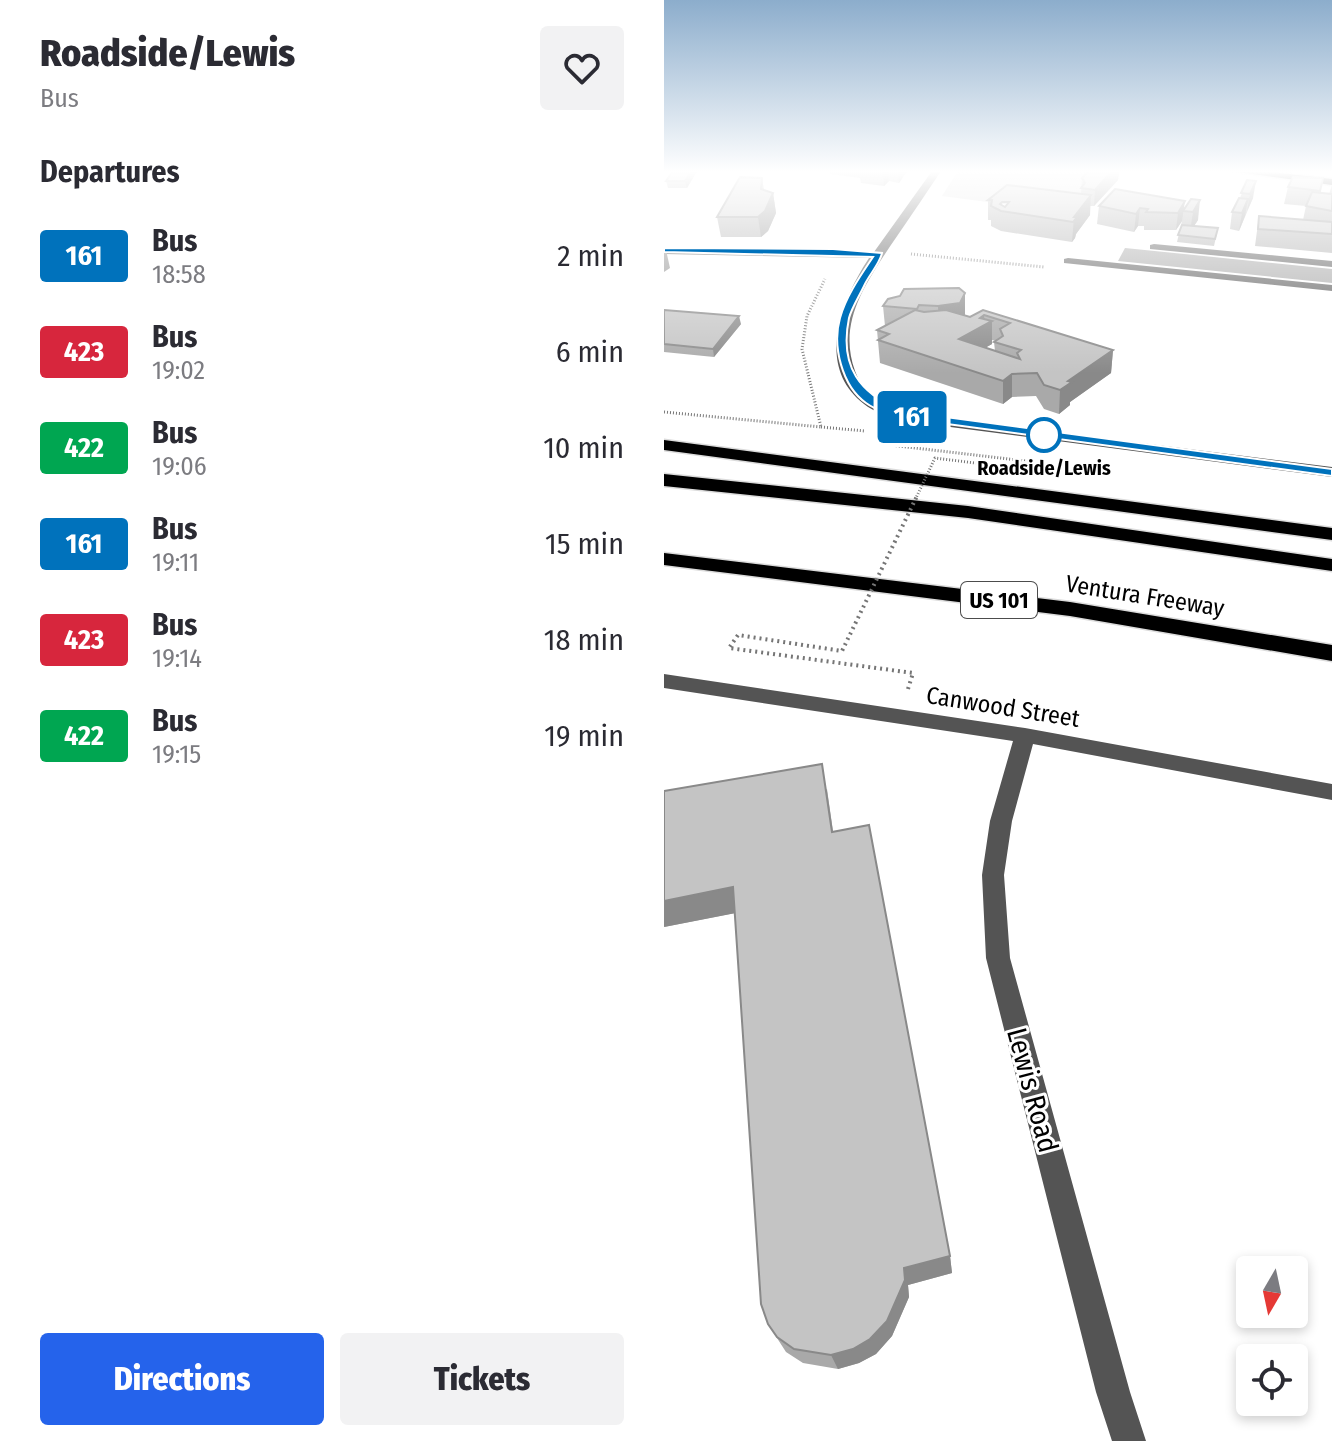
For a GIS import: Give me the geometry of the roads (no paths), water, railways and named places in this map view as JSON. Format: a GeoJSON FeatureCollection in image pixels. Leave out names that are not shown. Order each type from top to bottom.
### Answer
{"type":"FeatureCollection","features":[{"type":"Feature","properties":{"kind":"highway"},"geometry":{"type":"LineString","coordinates":[[664,445],[1332,534]]}},
{"type":"Feature","properties":{"kind":"highway"},"geometry":{"type":"LineString","coordinates":[[664,480],[968,512],[1332,565]]}},
{"type":"Feature","properties":{"kind":"highway","name":"Ventura Freeway"},"geometry":{"type":"LineString","coordinates":[[664,559],[1070,609],[1332,653]]}},
{"type":"Feature","properties":{"kind":"street"},"geometry":{"type":"LineString","coordinates":[[891,238],[863,279],[845,318],[844,348],[848,372],[855,387],[871,402],[899,414],[935,421],[1332,472]]}},
{"type":"Feature","properties":{"kind":"street"},"geometry":{"type":"LineString","coordinates":[[1154,247],[1332,264]]}},
{"type":"Feature","properties":{"kind":"street"},"geometry":{"type":"LineString","coordinates":[[664,251],[833,251],[879,255]]}},
{"type":"Feature","properties":{"kind":"street"},"geometry":{"type":"LineString","coordinates":[[1068,261],[1332,288]]}},
{"type":"Feature","properties":{"kind":"street","name":"Canwood Street"},"geometry":{"type":"LineString","coordinates":[[664,681],[1025,735],[1332,792]]}},
{"type":"Feature","properties":{"kind":"street","name":"Lewis Road"},"geometry":{"type":"LineString","coordinates":[[1025,735],[1001,821],[993,875],[998,958],[1129,1441]]}},
{"type":"Feature","properties":{"kind":"place","name":"Roadside/Lewis"},"geometry":{"type":"Point","coordinates":[1044,435]}}]}
